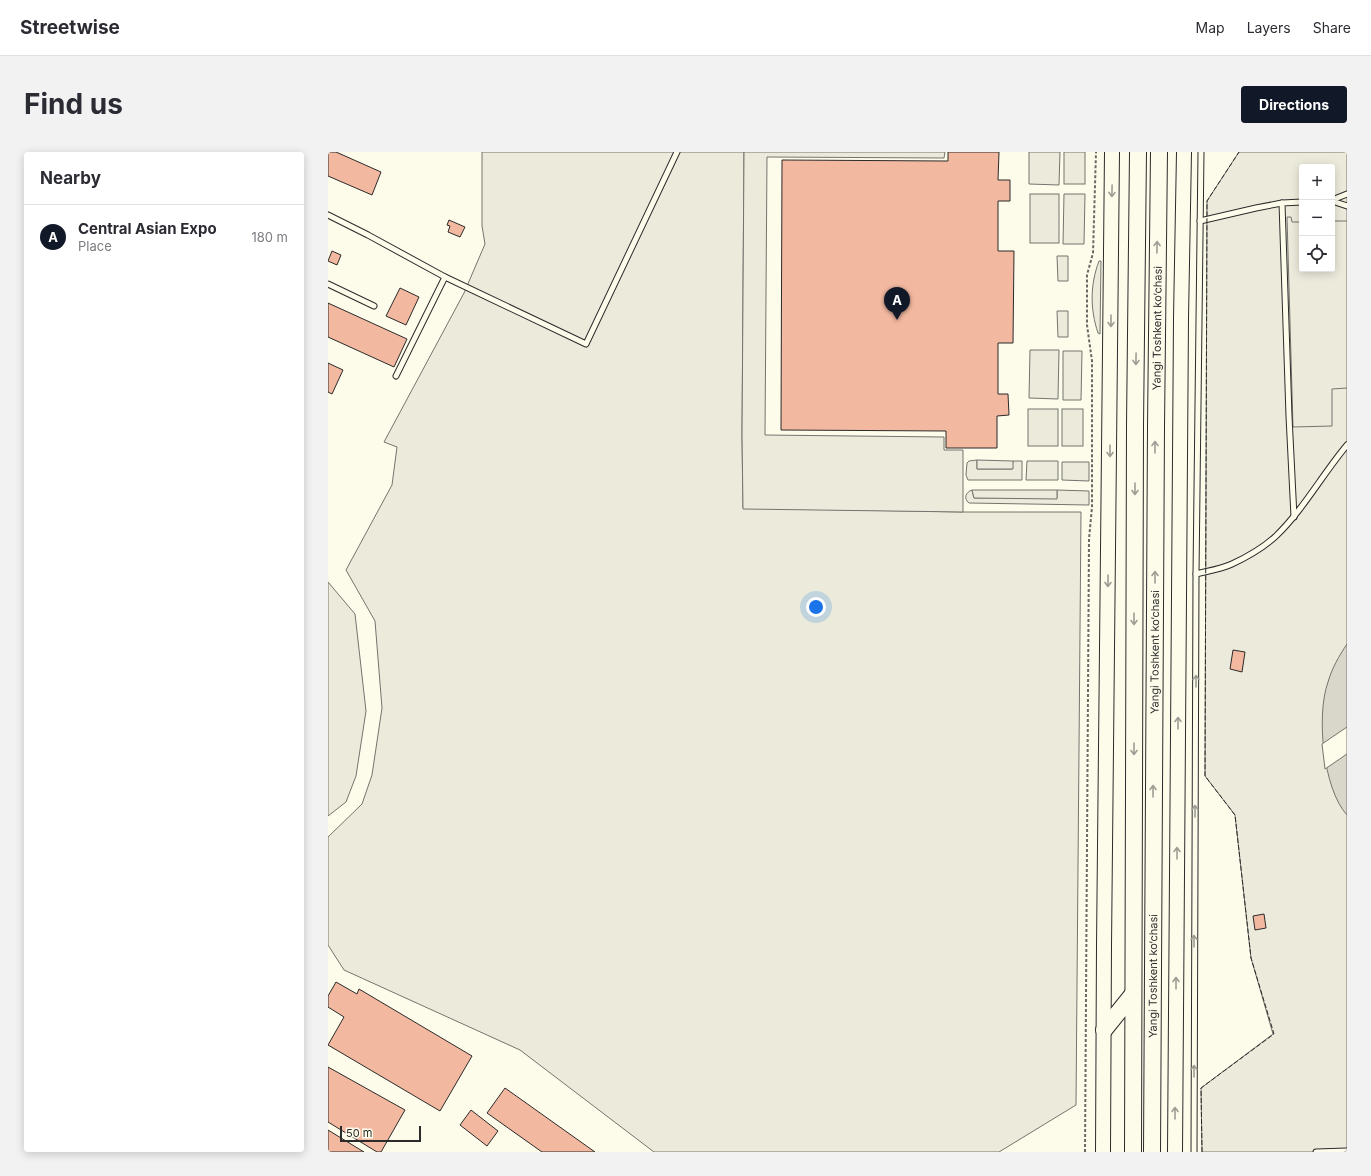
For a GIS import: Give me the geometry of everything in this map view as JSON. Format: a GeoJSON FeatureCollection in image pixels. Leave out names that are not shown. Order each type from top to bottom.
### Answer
{"type":"FeatureCollection","features":[{"type":"Feature","properties":{"kind":"highway","name":"Yangi Toshkent ko‘chasi"},"geometry":{"type":"LineString","coordinates":[[1133,1152],[1135,434],[1138,152]]}},
{"type":"Feature","properties":{"kind":"highway","name":"Yangi Toshkent ko‘chasi"},"geometry":{"type":"LineString","coordinates":[[1152,1152],[1159,152]]}},
{"type":"Feature","properties":{"kind":"highway"},"geometry":{"type":"LineString","coordinates":[[1104,1030],[1133,994]]}},
{"type":"Feature","properties":{"kind":"main road"},"geometry":{"type":"LineString","coordinates":[[1104,1152],[1112,152]]}},
{"type":"Feature","properties":{"kind":"main road"},"geometry":{"type":"LineString","coordinates":[[1175,1152],[1181,326],[1184,152]]}},
{"type":"Feature","properties":{"kind":"lane"},"geometry":{"type":"LineString","coordinates":[[328,215],[445,277],[586,344],[677,152]]}},
{"type":"Feature","properties":{"kind":"lane"},"geometry":{"type":"LineString","coordinates":[[1194,1152],[1196,574],[1201,152]]}},
{"type":"Feature","properties":{"kind":"lane"},"geometry":{"type":"LineString","coordinates":[[1334,200],[1347,194]]}},
{"type":"Feature","properties":{"kind":"lane"},"geometry":{"type":"LineString","coordinates":[[1200,221],[1282,203],[1299,202]]}},
{"type":"Feature","properties":{"kind":"lane"},"geometry":{"type":"LineString","coordinates":[[1335,202],[1347,206]]}},
{"type":"Feature","properties":{"kind":"lane"},"geometry":{"type":"LineString","coordinates":[[1282,203],[1294,517]]}},
{"type":"Feature","properties":{"kind":"lane"},"geometry":{"type":"LineString","coordinates":[[396,376],[445,277]]}},
{"type":"Feature","properties":{"kind":"lane"},"geometry":{"type":"LineString","coordinates":[[328,284],[374,306]]}},
{"type":"Feature","properties":{"kind":"lane"},"geometry":{"type":"LineString","coordinates":[[1196,574],[1215,570],[1231,564],[1256,552],[1275,537],[1294,517],[1347,445]]}},
{"type":"Feature","properties":{"kind":"lane"},"geometry":{"type":"LineString","coordinates":[[1316,1152],[1347,1151]]}},
{"type":"Feature","properties":{"kind":"path"},"geometry":{"type":"LineString","coordinates":[[1085,1152],[1088,547],[1092,507],[1092,361],[1087,326],[1087,275],[1093,254],[1096,152]]}},
{"type":"Feature","properties":{"kind":"shaded area"},"geometry":{"type":"Polygon","coordinates":[[[482,152],[744,152],[742,435],[743,508],[963,512],[1081,512],[1076,1105],[999,1152],[654,1152],[520,1050],[344,970],[328,945],[328,837],[362,804],[372,775],[382,708],[375,621],[346,570],[392,485],[397,447],[384,442],[464,293],[485,244],[482,226],[482,152]]]}},
{"type":"Feature","properties":{"kind":"shaded area"},"geometry":{"type":"Polygon","coordinates":[[[744,152],[945,152],[944,158],[767,157],[765,435],[944,437],[944,450],[963,450],[963,512],[743,509],[742,435],[744,152]]]}},
{"type":"Feature","properties":{"kind":"shaded area"},"geometry":{"type":"Polygon","coordinates":[[[1029,152],[1060,152],[1059,185],[1029,184],[1029,152]]]}},
{"type":"Feature","properties":{"kind":"shaded area"},"geometry":{"type":"Polygon","coordinates":[[[1064,152],[1085,152],[1085,184],[1064,184],[1064,152]]]}},
{"type":"Feature","properties":{"kind":"shaded area"},"geometry":{"type":"Polygon","coordinates":[[[1239,152],[1347,152],[1347,1152],[1202,1152],[1201,1088],[1273,1034],[1251,958],[1235,815],[1205,776],[1207,201],[1239,152]]]}},
{"type":"Feature","properties":{"kind":"shaded area"},"geometry":{"type":"Polygon","coordinates":[[[1030,194],[1059,194],[1059,243],[1030,243],[1030,194]]]}},
{"type":"Feature","properties":{"kind":"shaded area"},"geometry":{"type":"Polygon","coordinates":[[[1064,194],[1085,194],[1084,244],[1063,244],[1064,194]]]}},
{"type":"Feature","properties":{"kind":"shaded area"},"geometry":{"type":"Polygon","coordinates":[[[1287,217],[1291,217],[1292,222],[1299,222],[1299,272],[1335,272],[1335,221],[1347,221],[1347,388],[1332,389],[1332,426],[1293,427],[1287,217]]]}},
{"type":"Feature","properties":{"kind":"shaded area"},"geometry":{"type":"Polygon","coordinates":[[[1057,256],[1068,256],[1068,281],[1058,281],[1057,256]]]}},
{"type":"Feature","properties":{"kind":"shaded area"},"geometry":{"type":"Polygon","coordinates":[[[1099,261],[1101,261],[1100,334],[1098,333],[1095,324],[1092,306],[1094,279],[1099,261]]]}},
{"type":"Feature","properties":{"kind":"shaded area"},"geometry":{"type":"Polygon","coordinates":[[[1057,311],[1068,311],[1068,337],[1058,337],[1057,311]]]}},
{"type":"Feature","properties":{"kind":"shaded area"},"geometry":{"type":"Polygon","coordinates":[[[1030,350],[1059,350],[1058,399],[1029,398],[1030,350]]]}},
{"type":"Feature","properties":{"kind":"shaded area"},"geometry":{"type":"Polygon","coordinates":[[[1063,351],[1082,351],[1081,400],[1063,400],[1063,351]]]}},
{"type":"Feature","properties":{"kind":"shaded area"},"geometry":{"type":"Polygon","coordinates":[[[1028,409],[1058,409],[1058,446],[1028,446],[1028,409]]]}},
{"type":"Feature","properties":{"kind":"shaded area"},"geometry":{"type":"Polygon","coordinates":[[[1062,409],[1083,409],[1083,446],[1062,446],[1062,409]]]}},
{"type":"Feature","properties":{"kind":"shaded area"},"geometry":{"type":"Polygon","coordinates":[[[977,460],[977,469],[1012,469],[1013,461],[1022,461],[1022,480],[968,480],[966,475],[967,463],[969,461],[977,460]]]}},
{"type":"Feature","properties":{"kind":"shaded area"},"geometry":{"type":"Polygon","coordinates":[[[977,460],[1013,461],[1013,469],[977,469],[977,460]]]}},
{"type":"Feature","properties":{"kind":"shaded area"},"geometry":{"type":"Polygon","coordinates":[[[1027,461],[1058,461],[1058,480],[1026,480],[1027,461]]]}},
{"type":"Feature","properties":{"kind":"shaded area"},"geometry":{"type":"Polygon","coordinates":[[[1062,462],[1089,462],[1089,481],[1062,480],[1062,462]]]}},
{"type":"Feature","properties":{"kind":"shaded area"},"geometry":{"type":"Polygon","coordinates":[[[972,490],[974,498],[1057,498],[1057,490],[1089,491],[1089,505],[969,503],[966,499],[966,495],[972,490]]]}},
{"type":"Feature","properties":{"kind":"shaded area"},"geometry":{"type":"Polygon","coordinates":[[[972,490],[1057,490],[1057,499],[974,498],[972,490]]]}},
{"type":"Feature","properties":{"kind":"shaded area"},"geometry":{"type":"Polygon","coordinates":[[[328,582],[355,614],[366,711],[356,776],[346,802],[328,816],[328,582]]]}},
{"type":"Feature","properties":{"kind":"shaded area"},"geometry":{"type":"Polygon","coordinates":[[[1347,644],[1347,815],[1332,788],[1327,770],[1322,732],[1324,696],[1336,662],[1347,644]]]}},
{"type":"Feature","properties":{"kind":"pier"},"geometry":{"type":"Polygon","coordinates":[[[1347,727],[1347,754],[1325,769],[1322,744],[1347,727]]]}},
{"type":"Feature","properties":{"kind":"building"},"geometry":{"type":"Polygon","coordinates":[[[328,152],[336,152],[381,172],[372,195],[328,176],[328,152]]]}},
{"type":"Feature","properties":{"kind":"building"},"geometry":{"type":"Polygon","coordinates":[[[948,152],[999,152],[998,180],[1010,180],[1010,201],[998,201],[998,251],[1014,251],[1013,343],[998,343],[998,394],[1008,394],[1009,415],[997,416],[997,448],[946,448],[946,431],[781,430],[782,160],[948,161],[948,152]]]}},
{"type":"Feature","properties":{"kind":"building"},"geometry":{"type":"Polygon","coordinates":[[[449,220],[465,227],[460,237],[448,232],[450,226],[447,225],[449,220]]]}},
{"type":"Feature","properties":{"kind":"building"},"geometry":{"type":"Polygon","coordinates":[[[332,251],[341,255],[337,265],[328,261],[332,251]]]}},
{"type":"Feature","properties":{"kind":"building"},"geometry":{"type":"Polygon","coordinates":[[[400,288],[419,297],[406,325],[386,316],[400,288]]]}},
{"type":"Feature","properties":{"kind":"building"},"geometry":{"type":"Polygon","coordinates":[[[328,303],[407,339],[394,367],[328,337],[328,303]]]}},
{"type":"Feature","properties":{"kind":"building"},"geometry":{"type":"Polygon","coordinates":[[[328,363],[343,370],[332,394],[328,392],[328,363]]]}},
{"type":"Feature","properties":{"kind":"building"},"geometry":{"type":"Polygon","coordinates":[[[1233,650],[1245,652],[1242,672],[1230,669],[1233,650]]]}},
{"type":"Feature","properties":{"kind":"building"},"geometry":{"type":"Polygon","coordinates":[[[1264,914],[1266,928],[1255,930],[1253,916],[1264,914]]]}},
{"type":"Feature","properties":{"kind":"building"},"geometry":{"type":"Polygon","coordinates":[[[336,982],[357,994],[359,989],[472,1056],[440,1111],[328,1045],[344,1017],[328,1007],[328,996],[336,982]]]}},
{"type":"Feature","properties":{"kind":"building"},"geometry":{"type":"Polygon","coordinates":[[[328,1067],[405,1110],[381,1152],[377,1152],[328,1122],[328,1067]]]}},
{"type":"Feature","properties":{"kind":"building"},"geometry":{"type":"Polygon","coordinates":[[[505,1088],[595,1152],[542,1152],[487,1113],[505,1088]]]}},
{"type":"Feature","properties":{"kind":"building"},"geometry":{"type":"Polygon","coordinates":[[[471,1110],[498,1131],[487,1146],[460,1125],[471,1110]]]}},
{"type":"Feature","properties":{"kind":"building"},"geometry":{"type":"Polygon","coordinates":[[[328,1130],[364,1152],[328,1152],[328,1130]]]}},
{"type":"Feature","properties":{"kind":"fence"},"geometry":{"type":"LineString","coordinates":[[1202,1152],[1201,1088],[1274,1034],[1251,958],[1235,815],[1205,776],[1207,201],[1239,152]]}},
{"type":"Feature","properties":{"kind":"place","name":"Central Asian Expo"},"geometry":{"type":"Point","coordinates":[897,320]}}]}
